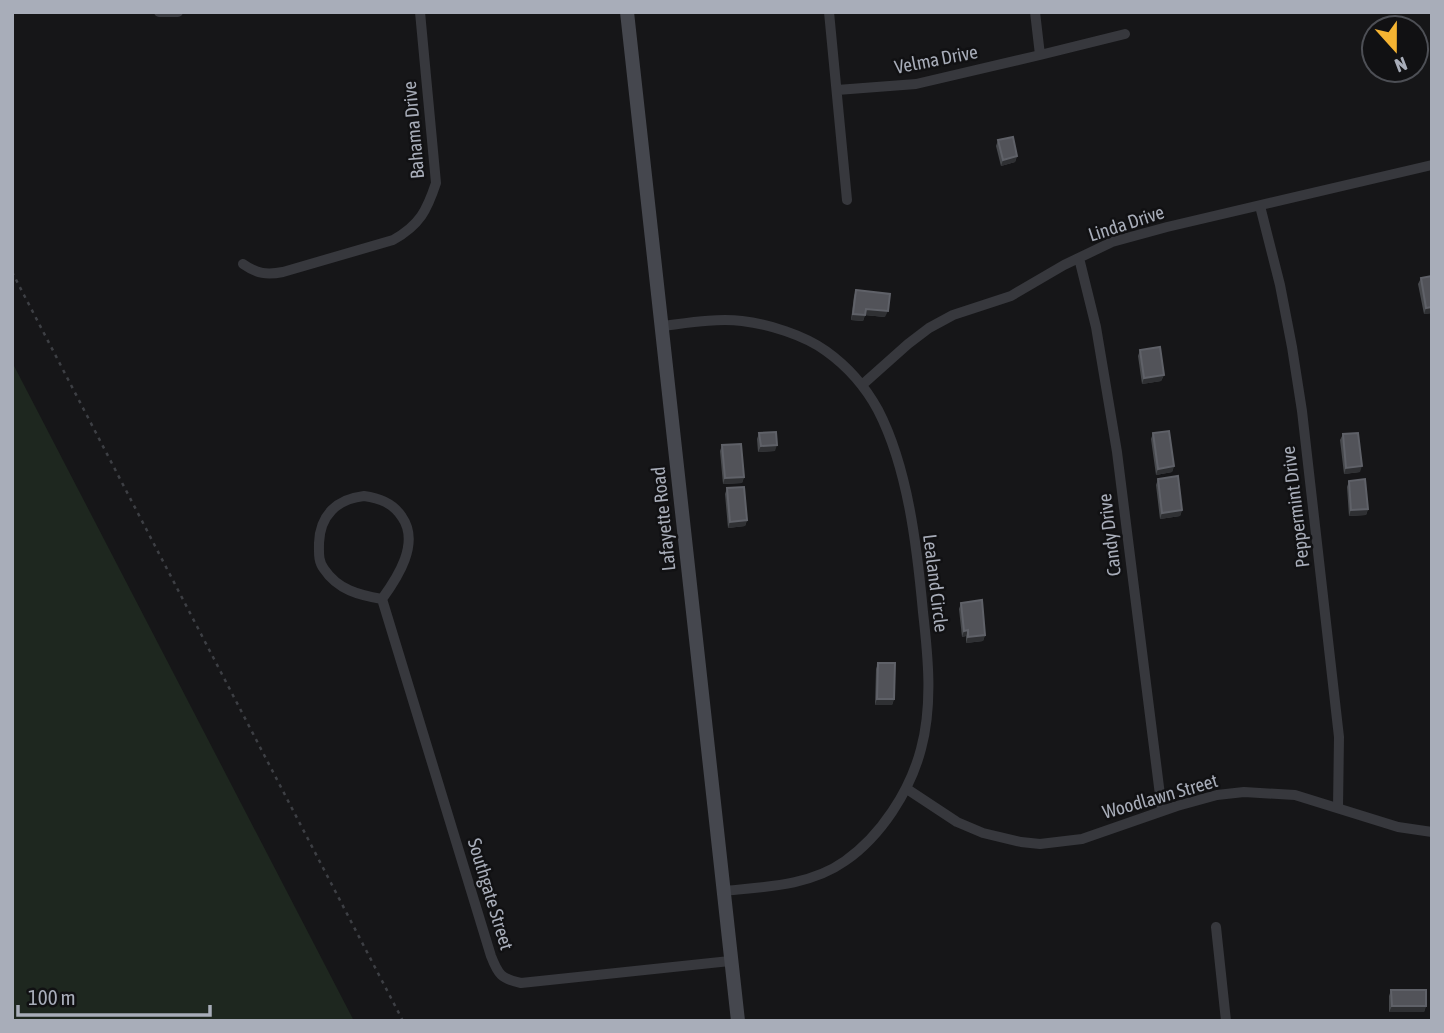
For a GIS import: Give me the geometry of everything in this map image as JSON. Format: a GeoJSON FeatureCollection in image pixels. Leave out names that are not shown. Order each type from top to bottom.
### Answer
{"type":"FeatureCollection","features":[{"type":"Feature","properties":{"kind":"main road","name":"Lafayette Road"},"geometry":{"type":"LineString","coordinates":[[627,12],[738,1021]]}},
{"type":"Feature","properties":{"kind":"street"},"geometry":{"type":"LineString","coordinates":[[159,12],[178,12]]}},
{"type":"Feature","properties":{"kind":"street","name":"Bahama Drive"},"geometry":{"type":"LineString","coordinates":[[243,264],[256,273],[283,272],[393,240],[421,218],[436,183],[420,12]]}},
{"type":"Feature","properties":{"kind":"street"},"geometry":{"type":"LineString","coordinates":[[829,12],[847,200]]}},
{"type":"Feature","properties":{"kind":"street"},"geometry":{"type":"LineString","coordinates":[[1035,12],[1040,55]]}},
{"type":"Feature","properties":{"kind":"street","name":"Velma Drive"},"geometry":{"type":"LineString","coordinates":[[837,90],[916,84],[1125,34]]}},
{"type":"Feature","properties":{"kind":"street","name":"Linda Drive"},"geometry":{"type":"LineString","coordinates":[[862,385],[929,328],[953,315],[1011,296],[1064,265],[1112,242],[1432,164]]}},
{"type":"Feature","properties":{"kind":"street","name":"Peppermint Drive"},"geometry":{"type":"LineString","coordinates":[[1261,206],[1285,310],[1302,411],[1339,737],[1338,808]]}},
{"type":"Feature","properties":{"kind":"street","name":"Candy Drive"},"geometry":{"type":"LineString","coordinates":[[1079,258],[1096,327],[1117,452],[1162,811]]}},
{"type":"Feature","properties":{"kind":"street","name":"Lealand Circle"},"geometry":{"type":"LineString","coordinates":[[662,326],[741,321],[786,331],[826,351],[862,385],[891,439],[899,466],[916,550],[927,649],[927,718],[921,750],[900,802],[876,833],[846,861],[824,873],[766,887],[723,891]]}},
{"type":"Feature","properties":{"kind":"street"},"geometry":{"type":"LineString","coordinates":[[352,497],[374,497],[392,505],[404,520],[409,533],[407,553],[392,586],[382,599],[355,594],[346,589],[329,575],[320,561],[321,525],[335,507],[352,497]]}},
{"type":"Feature","properties":{"kind":"street","name":"Southgate Street"},"geometry":{"type":"LineString","coordinates":[[382,599],[491,956],[497,971],[504,979],[521,983],[730,961]]}},
{"type":"Feature","properties":{"kind":"street","name":"Woodlawn Street"},"geometry":{"type":"LineString","coordinates":[[907,789],[957,822],[983,832],[1040,844],[1082,839],[1217,795],[1244,792],[1295,795],[1398,827],[1432,832]]}},
{"type":"Feature","properties":{"kind":"street"},"geometry":{"type":"LineString","coordinates":[[1216,927],[1226,1021]]}},
{"type":"Feature","properties":{"kind":"path"},"geometry":{"type":"LineString","coordinates":[[12,272],[403,1021]]}},
{"type":"Feature","properties":{"kind":"shaded area"},"geometry":{"type":"Polygon","coordinates":[[[12,362],[354,1021],[12,1021],[12,362]]]}},
{"type":"Feature","properties":{"kind":"building"},"geometry":{"type":"Polygon","coordinates":[[[1013,137],[1017,156],[1003,160],[998,140],[1013,137]]]}},
{"type":"Feature","properties":{"kind":"building"},"geometry":{"type":"Polygon","coordinates":[[[1432,276],[1432,307],[1426,308],[1421,278],[1432,276]]]}},
{"type":"Feature","properties":{"kind":"building"},"geometry":{"type":"Polygon","coordinates":[[[856,290],[890,294],[888,311],[866,309],[865,315],[853,314],[856,290]]]}},
{"type":"Feature","properties":{"kind":"building"},"geometry":{"type":"Polygon","coordinates":[[[1160,347],[1164,375],[1144,378],[1140,350],[1160,347]]]}},
{"type":"Feature","properties":{"kind":"building"},"geometry":{"type":"Polygon","coordinates":[[[1169,431],[1174,466],[1158,469],[1153,433],[1169,431]]]}},
{"type":"Feature","properties":{"kind":"building"},"geometry":{"type":"Polygon","coordinates":[[[776,432],[777,445],[761,446],[759,433],[776,432]]]}},
{"type":"Feature","properties":{"kind":"building"},"geometry":{"type":"Polygon","coordinates":[[[1358,433],[1362,466],[1346,468],[1343,434],[1358,433]]]}},
{"type":"Feature","properties":{"kind":"building"},"geometry":{"type":"Polygon","coordinates":[[[741,444],[744,477],[725,478],[722,445],[741,444]]]}},
{"type":"Feature","properties":{"kind":"building"},"geometry":{"type":"Polygon","coordinates":[[[1178,476],[1182,510],[1162,513],[1158,479],[1178,476]]]}},
{"type":"Feature","properties":{"kind":"building"},"geometry":{"type":"Polygon","coordinates":[[[1365,479],[1368,509],[1351,510],[1349,481],[1365,479]]]}},
{"type":"Feature","properties":{"kind":"building"},"geometry":{"type":"Polygon","coordinates":[[[744,487],[747,520],[730,522],[727,488],[744,487]]]}},
{"type":"Feature","properties":{"kind":"building"},"geometry":{"type":"Polygon","coordinates":[[[982,600],[985,635],[968,637],[968,630],[964,631],[961,603],[982,600]]]}},
{"type":"Feature","properties":{"kind":"building"},"geometry":{"type":"Polygon","coordinates":[[[878,663],[895,663],[894,699],[877,699],[878,663]]]}},
{"type":"Feature","properties":{"kind":"building"},"geometry":{"type":"Polygon","coordinates":[[[1391,990],[1426,990],[1426,1006],[1392,1006],[1391,990]]]}}]}
